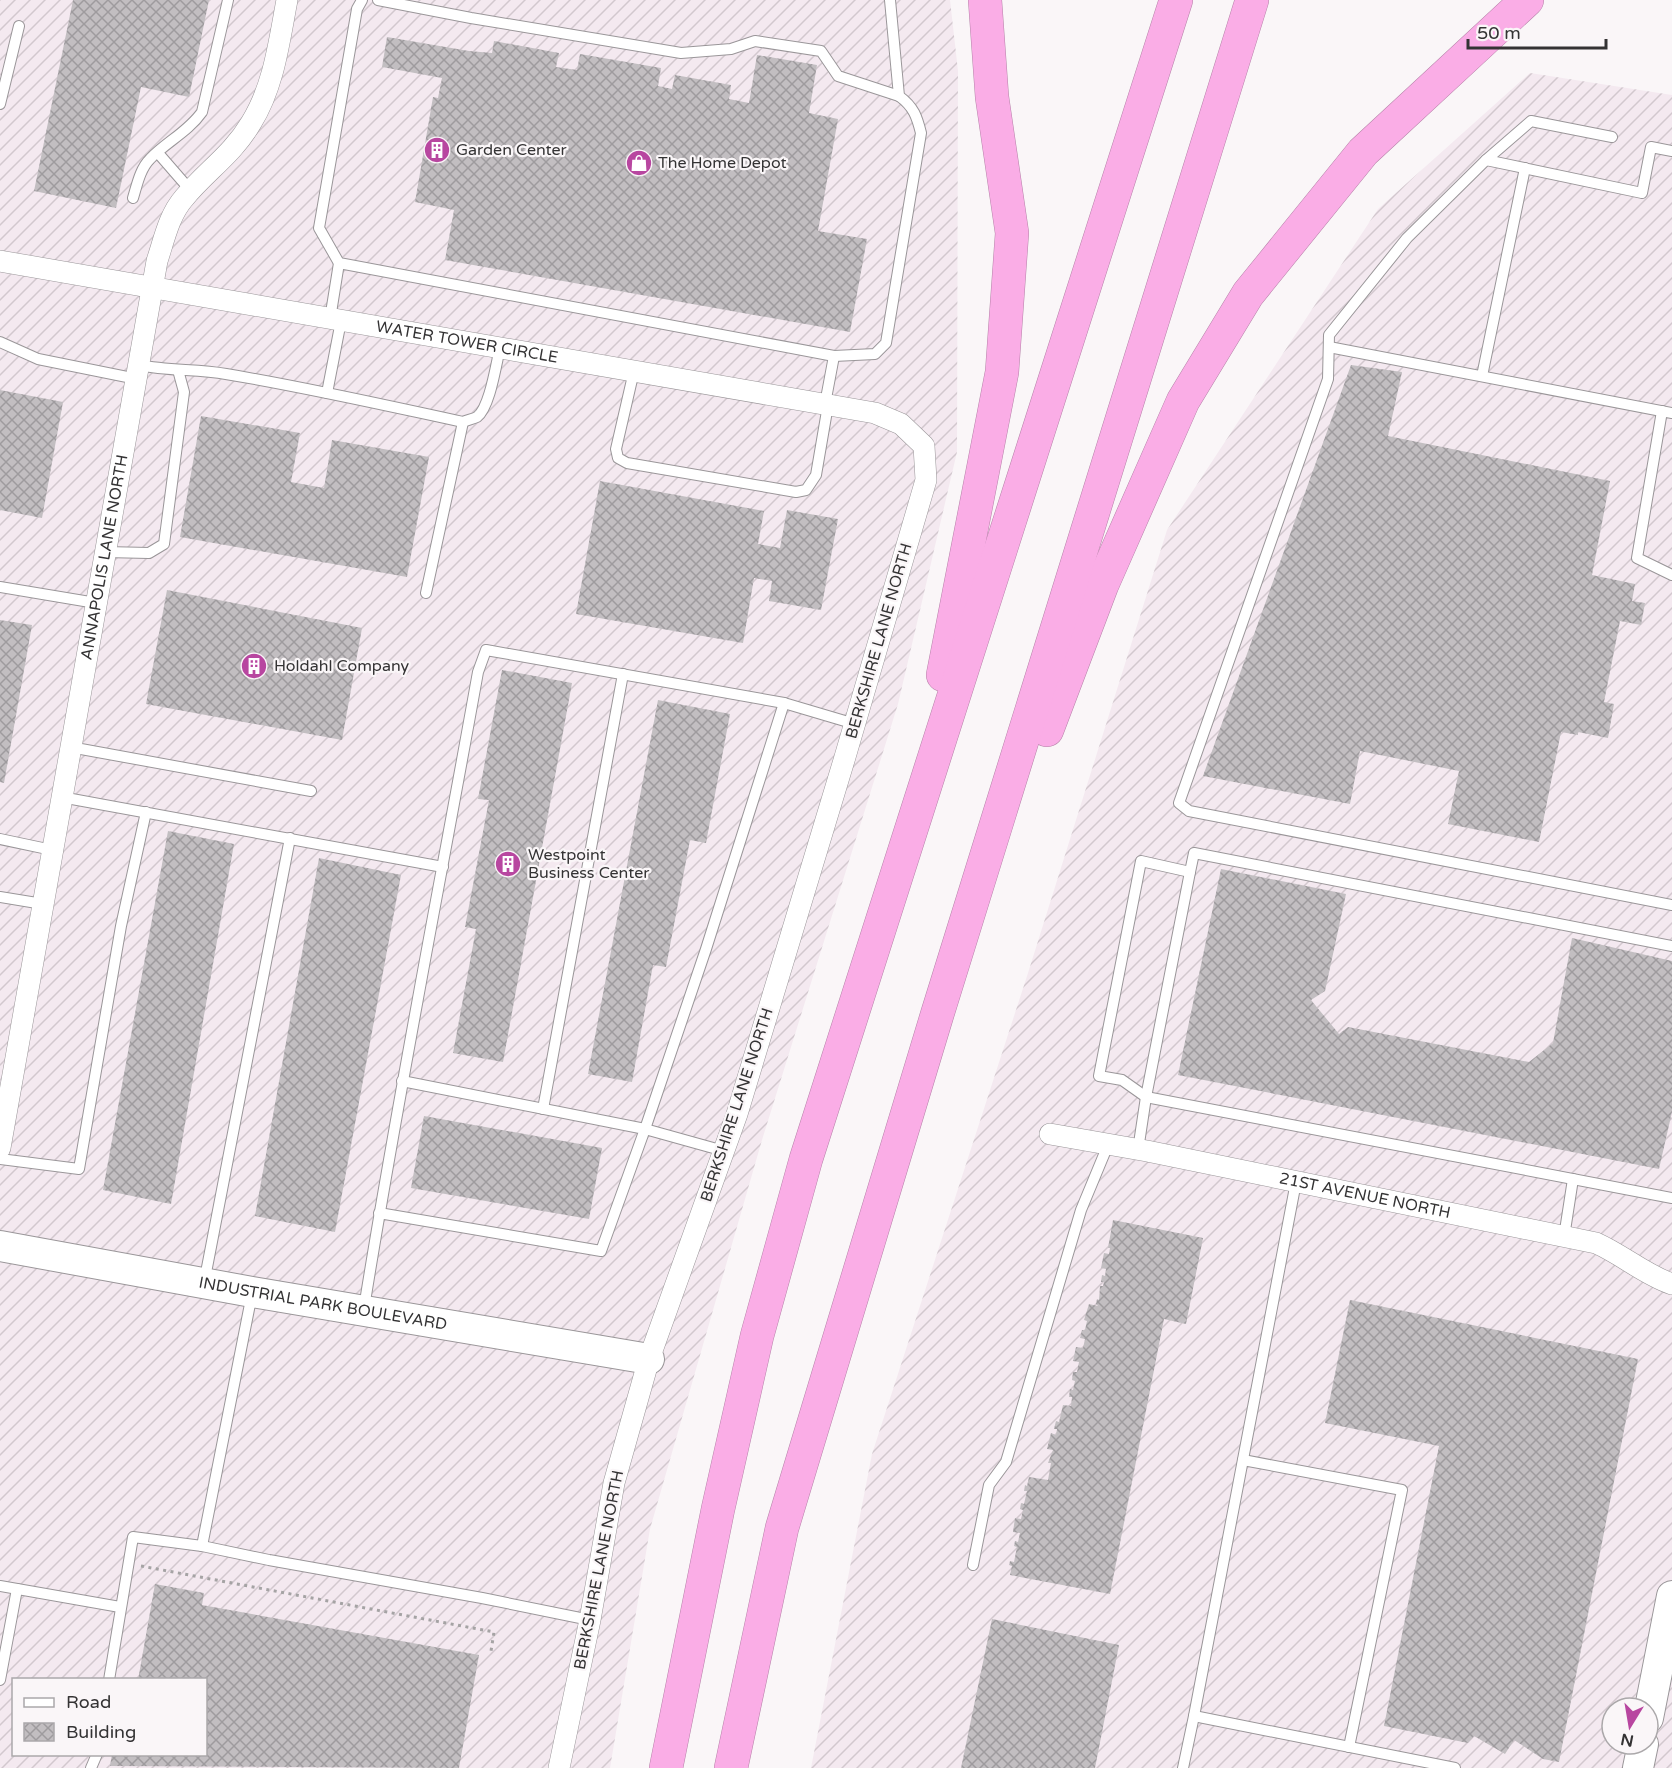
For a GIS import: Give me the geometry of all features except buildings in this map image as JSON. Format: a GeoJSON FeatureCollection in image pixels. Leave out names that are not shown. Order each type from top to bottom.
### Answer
{"type":"FeatureCollection","features":[{"type":"Feature","properties":{"kind":"highway"},"geometry":{"type":"LineString","coordinates":[[903,855],[938,699],[1002,372],[1012,234],[992,97],[985,0]]}},
{"type":"Feature","properties":{"kind":"highway"},"geometry":{"type":"LineString","coordinates":[[666,1768],[718,1509],[757,1336],[806,1159],[930,777],[1176,0]]}},
{"type":"Feature","properties":{"kind":"highway"},"geometry":{"type":"LineString","coordinates":[[731,1768],[782,1528],[1252,0]]}},
{"type":"Feature","properties":{"kind":"highway"},"geometry":{"type":"LineString","coordinates":[[993,838],[1025,790],[1102,585],[1184,401],[1248,294],[1363,152],[1527,0]]}},
{"type":"Feature","properties":{"kind":"street","name":"ANNAPOLIS LANE NORTH"},"geometry":{"type":"LineString","coordinates":[[0,1148],[157,261],[167,229],[183,199],[233,150],[252,123],[268,92],[287,0]]}},
{"type":"Feature","properties":{"kind":"street","name":"WATER TOWER CIRCLE"},"geometry":{"type":"LineString","coordinates":[[0,261],[875,413],[901,424],[924,446]]}},
{"type":"Feature","properties":{"kind":"street","name":"BERKSHIRE LANE NORTH"},"geometry":{"type":"LineString","coordinates":[[559,1768],[590,1620],[614,1483],[649,1359],[737,1114],[855,724],[926,480],[924,446]]}},
{"type":"Feature","properties":{"kind":"street","name":"21ST AVENUE NORTH"},"geometry":{"type":"LineString","coordinates":[[1050,1134],[1596,1243],[1617,1252],[1663,1281],[1672,1284]]}},
{"type":"Feature","properties":{"kind":"street","name":"INDUSTRIAL PARK BOULEVARD"},"geometry":{"type":"LineString","coordinates":[[0,1246],[252,1292],[649,1359]]}},
{"type":"Feature","properties":{"kind":"street"},"geometry":{"type":"LineString","coordinates":[[1652,1696],[1672,1596]]}},
{"type":"Feature","properties":{"kind":"lane"},"geometry":{"type":"LineString","coordinates":[[133,198],[143,168],[192,125],[202,112],[228,0]]}},
{"type":"Feature","properties":{"kind":"lane"},"geometry":{"type":"LineString","coordinates":[[327,393],[336,320],[339,263],[319,228],[357,9],[362,0]]}},
{"type":"Feature","properties":{"kind":"lane"},"geometry":{"type":"LineString","coordinates":[[339,263],[834,356],[875,354],[886,343],[921,134],[917,115],[910,104],[899,96],[838,75],[821,51],[755,40],[731,49],[681,53],[378,0]]}},
{"type":"Feature","properties":{"kind":"lane"},"geometry":{"type":"LineString","coordinates":[[890,0],[899,96]]}},
{"type":"Feature","properties":{"kind":"lane"},"geometry":{"type":"LineString","coordinates":[[0,104],[19,26]]}},
{"type":"Feature","properties":{"kind":"lane"},"geometry":{"type":"LineString","coordinates":[[1612,137],[1532,121],[1486,160],[1407,238],[1329,335],[1328,379],[1179,803],[1189,812],[1672,905]]}},
{"type":"Feature","properties":{"kind":"lane"},"geometry":{"type":"LineString","coordinates":[[1486,160],[1642,193],[1651,147],[1672,151]]}},
{"type":"Feature","properties":{"kind":"lane"},"geometry":{"type":"LineString","coordinates":[[158,153],[191,191]]}},
{"type":"Feature","properties":{"kind":"lane"},"geometry":{"type":"LineString","coordinates":[[1482,376],[1525,168]]}},
{"type":"Feature","properties":{"kind":"lane"},"geometry":{"type":"LineString","coordinates":[[0,342],[38,359],[138,372],[211,371],[463,422],[477,416],[487,400],[500,348]]}},
{"type":"Feature","properties":{"kind":"lane"},"geometry":{"type":"LineString","coordinates":[[1329,347],[1667,412],[1637,558],[1672,575]]}},
{"type":"Feature","properties":{"kind":"lane"},"geometry":{"type":"LineString","coordinates":[[634,371],[616,449],[618,458],[627,463],[796,492],[806,490],[816,475],[834,356]]}},
{"type":"Feature","properties":{"kind":"lane"},"geometry":{"type":"LineString","coordinates":[[105,552],[150,553],[164,544],[184,392],[178,370]]}},
{"type":"Feature","properties":{"kind":"lane"},"geometry":{"type":"LineString","coordinates":[[426,593],[463,422]]}},
{"type":"Feature","properties":{"kind":"lane"},"geometry":{"type":"LineString","coordinates":[[0,587],[96,603]]}},
{"type":"Feature","properties":{"kind":"lane"},"geometry":{"type":"LineString","coordinates":[[363,1310],[402,1081],[478,672],[486,650],[784,703],[855,724]]}},
{"type":"Feature","properties":{"kind":"lane"},"geometry":{"type":"LineString","coordinates":[[543,1109],[623,674]]}},
{"type":"Feature","properties":{"kind":"lane"},"geometry":{"type":"LineString","coordinates":[[379,1213],[601,1251],[706,949],[784,703]]}},
{"type":"Feature","properties":{"kind":"lane"},"geometry":{"type":"LineString","coordinates":[[70,747],[311,791]]}},
{"type":"Feature","properties":{"kind":"lane"},"geometry":{"type":"LineString","coordinates":[[62,797],[443,867]]}},
{"type":"Feature","properties":{"kind":"lane"},"geometry":{"type":"LineString","coordinates":[[0,1159],[79,1169],[121,926],[146,812]]}},
{"type":"Feature","properties":{"kind":"lane"},"geometry":{"type":"LineString","coordinates":[[204,1283],[290,838]]}},
{"type":"Feature","properties":{"kind":"lane"},"geometry":{"type":"LineString","coordinates":[[0,839],[52,850]]}},
{"type":"Feature","properties":{"kind":"lane"},"geometry":{"type":"LineString","coordinates":[[1138,1150],[1146,1097],[1194,854],[1672,946]]}},
{"type":"Feature","properties":{"kind":"lane"},"geometry":{"type":"LineString","coordinates":[[1190,872],[1141,861],[1099,1076],[1122,1080],[1146,1097],[1672,1198]]}},
{"type":"Feature","properties":{"kind":"lane"},"geometry":{"type":"LineString","coordinates":[[0,897],[43,904]]}},
{"type":"Feature","properties":{"kind":"lane"},"geometry":{"type":"LineString","coordinates":[[402,1081],[645,1129],[724,1151]]}},
{"type":"Feature","properties":{"kind":"lane"},"geometry":{"type":"LineString","coordinates":[[973,1565],[989,1485],[1006,1462],[1081,1210],[1108,1144]]}},
{"type":"Feature","properties":{"kind":"lane"},"geometry":{"type":"LineString","coordinates":[[1564,1237],[1573,1179]]}},
{"type":"Feature","properties":{"kind":"lane"},"geometry":{"type":"LineString","coordinates":[[1183,1768],[1296,1182]]}},
{"type":"Feature","properties":{"kind":"lane"},"geometry":{"type":"LineString","coordinates":[[202,1546],[252,1292]]}},
{"type":"Feature","properties":{"kind":"lane"},"geometry":{"type":"LineString","coordinates":[[1243,1460],[1402,1490],[1349,1747]]}},
{"type":"Feature","properties":{"kind":"lane"},"geometry":{"type":"LineString","coordinates":[[109,1678],[133,1537],[202,1546],[590,1620]]}},
{"type":"Feature","properties":{"kind":"lane"},"geometry":{"type":"LineString","coordinates":[[0,1586],[120,1607]]}},
{"type":"Feature","properties":{"kind":"lane"},"geometry":{"type":"LineString","coordinates":[[0,1680],[17,1589]]}},
{"type":"Feature","properties":{"kind":"lane"},"geometry":{"type":"LineString","coordinates":[[1194,1716],[1455,1768]]}},
{"type":"Feature","properties":{"kind":"path"},"geometry":{"type":"LineString","coordinates":[[128,1563],[494,1632],[491,1651]]}},
{"type":"Feature","properties":{"kind":"shaded area"},"geometry":{"type":"Polygon","coordinates":[[[0,0],[950,0],[958,71],[957,452],[898,704],[762,1140],[650,1529],[610,1768],[0,1768],[0,0]]]}},
{"type":"Feature","properties":{"kind":"shaded area"},"geometry":{"type":"Polygon","coordinates":[[[1530,73],[1672,95],[1672,1768],[811,1768],[872,1454],[1028,973],[1167,530],[1378,209],[1530,73]]]}},
{"type":"Feature","properties":{"kind":"place","name":"Garden Center"},"geometry":{"type":"Point","coordinates":[437,150]}},
{"type":"Feature","properties":{"kind":"place","name":"The Home Depot"},"geometry":{"type":"Point","coordinates":[639,163]}},
{"type":"Feature","properties":{"kind":"place","name":"Holdahl Company"},"geometry":{"type":"Point","coordinates":[254,666]}},
{"type":"Feature","properties":{"kind":"place","name":"Westpoint Business Center"},"geometry":{"type":"Point","coordinates":[508,864]}}]}
